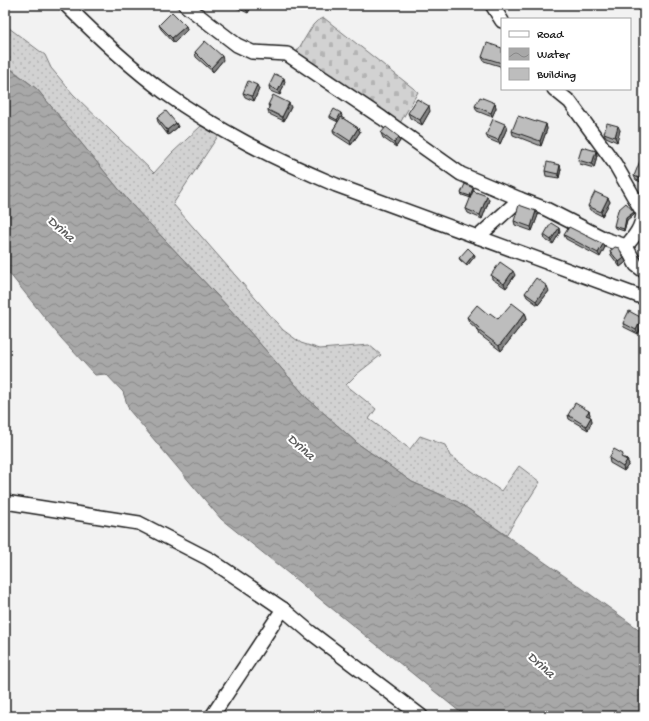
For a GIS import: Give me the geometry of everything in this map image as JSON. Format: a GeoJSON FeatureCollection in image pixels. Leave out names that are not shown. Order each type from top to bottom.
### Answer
{"type":"FeatureCollection","features":[{"type":"Feature","properties":{"kind":"street"},"geometry":{"type":"LineString","coordinates":[[66,5],[99,38],[163,91],[228,133],[295,168],[336,185],[644,298]]}},
{"type":"Feature","properties":{"kind":"street"},"geometry":{"type":"LineString","coordinates":[[185,5],[237,45],[252,52],[287,54],[382,118],[461,174],[546,209],[605,239],[626,246],[636,265],[644,271]]}},
{"type":"Feature","properties":{"kind":"street"},"geometry":{"type":"LineString","coordinates":[[492,5],[501,19]]}},
{"type":"Feature","properties":{"kind":"street"},"geometry":{"type":"LineString","coordinates":[[555,90],[570,102],[598,140],[619,170],[643,213],[642,222],[635,236],[626,246]]}},
{"type":"Feature","properties":{"kind":"street"},"geometry":{"type":"LineString","coordinates":[[478,237],[520,199]]}},
{"type":"Feature","properties":{"kind":"street"},"geometry":{"type":"LineString","coordinates":[[5,502],[139,523],[209,559],[283,609],[310,632],[421,716]]}},
{"type":"Feature","properties":{"kind":"street"},"geometry":{"type":"LineString","coordinates":[[212,716],[283,609]]}},
{"type":"Feature","properties":{"kind":"green space"},"geometry":{"type":"Polygon","coordinates":[[[324,18],[418,92],[400,123],[296,53],[313,25],[317,21],[324,18]]]}},
{"type":"Feature","properties":{"kind":"green space"},"geometry":{"type":"Polygon","coordinates":[[[5,25],[45,55],[51,68],[73,94],[154,173],[172,153],[201,126],[218,136],[173,204],[283,330],[301,343],[320,349],[369,345],[381,355],[346,385],[376,409],[369,419],[410,449],[420,436],[445,445],[450,456],[501,491],[519,466],[540,482],[506,535],[458,502],[412,482],[357,443],[307,398],[229,308],[131,204],[37,89],[5,64],[5,25]]]}},
{"type":"Feature","properties":{"kind":"water","name":"Drina"},"geometry":{"type":"Polygon","coordinates":[[[5,65],[37,89],[131,204],[229,308],[307,398],[357,443],[412,482],[458,502],[644,633],[644,716],[465,716],[221,519],[129,410],[123,392],[106,374],[95,375],[61,338],[5,268],[5,65]]]}},
{"type":"Feature","properties":{"kind":"building"},"geometry":{"type":"Polygon","coordinates":[[[238,5],[248,5],[246,9],[238,5]]]}},
{"type":"Feature","properties":{"kind":"building"},"geometry":{"type":"Polygon","coordinates":[[[172,12],[186,26],[172,38],[159,25],[172,12]]]}},
{"type":"Feature","properties":{"kind":"building"},"geometry":{"type":"Polygon","coordinates":[[[205,41],[222,56],[211,68],[195,52],[205,41]]]}},
{"type":"Feature","properties":{"kind":"building"},"geometry":{"type":"Polygon","coordinates":[[[487,43],[501,48],[501,63],[482,57],[487,43]]]}},
{"type":"Feature","properties":{"kind":"building"},"geometry":{"type":"Polygon","coordinates":[[[275,74],[284,78],[278,91],[269,86],[275,74]]]}},
{"type":"Feature","properties":{"kind":"building"},"geometry":{"type":"Polygon","coordinates":[[[248,81],[257,85],[252,96],[243,93],[248,81]]]}},
{"type":"Feature","properties":{"kind":"building"},"geometry":{"type":"Polygon","coordinates":[[[273,95],[289,103],[282,117],[268,110],[270,105],[268,105],[273,95]]]}},
{"type":"Feature","properties":{"kind":"building"},"geometry":{"type":"Polygon","coordinates":[[[480,97],[495,103],[491,113],[475,106],[480,97]]]}},
{"type":"Feature","properties":{"kind":"building"},"geometry":{"type":"Polygon","coordinates":[[[417,99],[429,106],[420,120],[408,113],[417,99]]]}},
{"type":"Feature","properties":{"kind":"building"},"geometry":{"type":"Polygon","coordinates":[[[334,109],[341,113],[337,120],[330,116],[334,109]]]}},
{"type":"Feature","properties":{"kind":"building"},"geometry":{"type":"Polygon","coordinates":[[[166,111],[176,123],[167,130],[157,118],[166,111]]]}},
{"type":"Feature","properties":{"kind":"building"},"geometry":{"type":"Polygon","coordinates":[[[518,116],[546,124],[540,141],[512,131],[518,116]]]}},
{"type":"Feature","properties":{"kind":"building"},"geometry":{"type":"Polygon","coordinates":[[[341,117],[358,128],[350,141],[333,130],[341,117]]]}},
{"type":"Feature","properties":{"kind":"building"},"geometry":{"type":"Polygon","coordinates":[[[493,119],[505,124],[498,140],[486,135],[493,119]]]}},
{"type":"Feature","properties":{"kind":"building"},"geometry":{"type":"Polygon","coordinates":[[[607,123],[618,126],[615,137],[604,133],[607,123]]]}},
{"type":"Feature","properties":{"kind":"building"},"geometry":{"type":"Polygon","coordinates":[[[386,127],[399,137],[394,143],[381,133],[386,127]]]}},
{"type":"Feature","properties":{"kind":"building"},"geometry":{"type":"Polygon","coordinates":[[[582,147],[596,151],[592,164],[578,160],[582,147]]]}},
{"type":"Feature","properties":{"kind":"building"},"geometry":{"type":"Polygon","coordinates":[[[640,161],[644,162],[644,180],[634,176],[640,161]]]}},
{"type":"Feature","properties":{"kind":"building"},"geometry":{"type":"Polygon","coordinates":[[[547,162],[560,165],[558,174],[545,171],[547,162]]]}},
{"type":"Feature","properties":{"kind":"building"},"geometry":{"type":"Polygon","coordinates":[[[465,184],[473,188],[470,196],[461,193],[465,184]]]}},
{"type":"Feature","properties":{"kind":"building"},"geometry":{"type":"Polygon","coordinates":[[[473,191],[487,196],[480,215],[466,209],[473,191]]]}},
{"type":"Feature","properties":{"kind":"building"},"geometry":{"type":"Polygon","coordinates":[[[595,192],[608,198],[601,212],[588,206],[595,192]]]}},
{"type":"Feature","properties":{"kind":"building"},"geometry":{"type":"Polygon","coordinates":[[[626,203],[634,212],[626,218],[624,229],[614,226],[618,210],[626,203]]]}},
{"type":"Feature","properties":{"kind":"building"},"geometry":{"type":"Polygon","coordinates":[[[519,205],[536,211],[531,227],[514,221],[519,205]]]}},
{"type":"Feature","properties":{"kind":"building"},"geometry":{"type":"Polygon","coordinates":[[[551,223],[559,228],[551,240],[544,235],[551,223]]]}},
{"type":"Feature","properties":{"kind":"building"},"geometry":{"type":"Polygon","coordinates":[[[569,227],[603,244],[598,253],[564,235],[569,227]]]}},
{"type":"Feature","properties":{"kind":"building"},"geometry":{"type":"Polygon","coordinates":[[[615,247],[619,248],[624,258],[619,262],[610,251],[615,247]]]}},
{"type":"Feature","properties":{"kind":"building"},"geometry":{"type":"Polygon","coordinates":[[[468,248],[474,254],[466,264],[459,258],[468,248]]]}},
{"type":"Feature","properties":{"kind":"building"},"geometry":{"type":"Polygon","coordinates":[[[500,262],[513,271],[504,284],[491,275],[500,262]]]}},
{"type":"Feature","properties":{"kind":"building"},"geometry":{"type":"Polygon","coordinates":[[[536,278],[547,286],[536,301],[525,293],[536,278]]]}},
{"type":"Feature","properties":{"kind":"building"},"geometry":{"type":"Polygon","coordinates":[[[512,303],[525,313],[499,346],[478,330],[479,328],[467,317],[477,305],[489,315],[490,313],[498,319],[512,303]]]}},
{"type":"Feature","properties":{"kind":"building"},"geometry":{"type":"Polygon","coordinates":[[[629,311],[642,318],[636,330],[623,323],[629,311]]]}},
{"type":"Feature","properties":{"kind":"building"},"geometry":{"type":"Polygon","coordinates":[[[575,403],[589,411],[586,415],[591,417],[586,426],[568,415],[575,403]]]}},
{"type":"Feature","properties":{"kind":"building"},"geometry":{"type":"Polygon","coordinates":[[[614,449],[623,454],[621,457],[627,460],[623,467],[609,458],[614,449]]]}}]}
